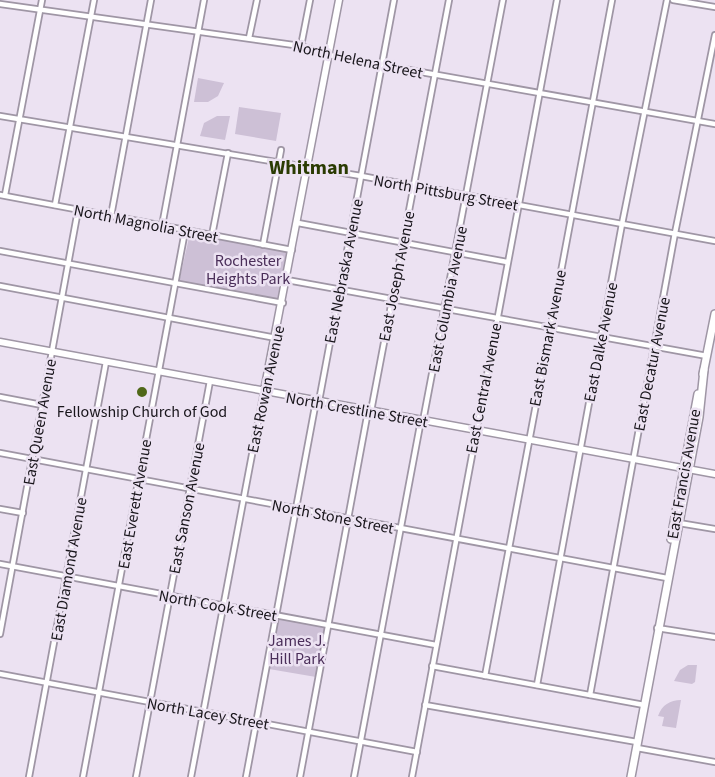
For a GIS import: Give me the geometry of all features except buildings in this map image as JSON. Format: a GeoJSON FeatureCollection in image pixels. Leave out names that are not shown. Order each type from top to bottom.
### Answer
{"type":"FeatureCollection","features":[{"type":"Feature","properties":{"kind":"main road","name":"East Rowan Avenue"},"geometry":{"type":"LineString","coordinates":[[264,391],[283,303],[339,0]]}},
{"type":"Feature","properties":{"kind":"main road","name":"East Francis Avenue"},"geometry":{"type":"LineString","coordinates":[[667,578],[704,370],[713,339],[715,314]]}},
{"type":"Feature","properties":{"kind":"main road","name":"North Crestline Street"},"geometry":{"type":"LineString","coordinates":[[0,342],[715,474]]}},
{"type":"Feature","properties":{"kind":"main road","name":"East Francis Avenue"},"geometry":{"type":"LineString","coordinates":[[632,777],[657,628],[679,523],[686,470]]}},
{"type":"Feature","properties":{"kind":"street"},"geometry":{"type":"LineString","coordinates":[[2,195],[42,0]]}},
{"type":"Feature","properties":{"kind":"street"},"geometry":{"type":"LineString","coordinates":[[55,205],[94,0]]}},
{"type":"Feature","properties":{"kind":"street"},"geometry":{"type":"LineString","coordinates":[[111,216],[152,0]]}},
{"type":"Feature","properties":{"kind":"street"},"geometry":{"type":"LineString","coordinates":[[162,226],[204,0]]}},
{"type":"Feature","properties":{"kind":"street"},"geometry":{"type":"LineString","coordinates":[[249,39],[256,0]]}},
{"type":"Feature","properties":{"kind":"street"},"geometry":{"type":"LineString","coordinates":[[301,46],[309,0]]}},
{"type":"Feature","properties":{"kind":"street","name":"East Nebraska Avenue"},"geometry":{"type":"LineString","coordinates":[[246,777],[275,615],[340,289],[394,0]]}},
{"type":"Feature","properties":{"kind":"street","name":"East Joseph Avenue"},"geometry":{"type":"LineString","coordinates":[[300,777],[448,0]]}},
{"type":"Feature","properties":{"kind":"street","name":"East Columbia Avenue"},"geometry":{"type":"LineString","coordinates":[[354,777],[400,528],[446,308],[503,0]]}},
{"type":"Feature","properties":{"kind":"street","name":"East Central Avenue"},"geometry":{"type":"LineString","coordinates":[[412,777],[507,261],[558,0]]}},
{"type":"Feature","properties":{"kind":"street","name":"East Bismark Avenue"},"geometry":{"type":"LineString","coordinates":[[485,676],[612,0]]}},
{"type":"Feature","properties":{"kind":"street","name":"East Dalke Avenue"},"geometry":{"type":"LineString","coordinates":[[537,686],[622,224],[667,0]]}},
{"type":"Feature","properties":{"kind":"street"},"geometry":{"type":"LineString","coordinates":[[673,0],[715,7]]}},
{"type":"Feature","properties":{"kind":"street","name":"North Helena Street"},"geometry":{"type":"LineString","coordinates":[[0,4],[301,46],[329,55],[381,65],[715,124]]}},
{"type":"Feature","properties":{"kind":"street","name":"East Decatur Avenue"},"geometry":{"type":"LineString","coordinates":[[590,695],[675,233],[715,35]]}},
{"type":"Feature","properties":{"kind":"street","name":"North Pittsburg Street"},"geometry":{"type":"LineString","coordinates":[[0,116],[361,176],[715,241]]}},
{"type":"Feature","properties":{"kind":"street"},"geometry":{"type":"LineString","coordinates":[[263,245],[281,150]]}},
{"type":"Feature","properties":{"kind":"street"},"geometry":{"type":"LineString","coordinates":[[212,235],[228,153]]}},
{"type":"Feature","properties":{"kind":"street","name":"North Magnolia Street"},"geometry":{"type":"LineString","coordinates":[[2,195],[293,250]]}},
{"type":"Feature","properties":{"kind":"street","name":"East Queen Avenue"},"geometry":{"type":"LineString","coordinates":[[0,634],[78,210]]}},
{"type":"Feature","properties":{"kind":"street"},"geometry":{"type":"LineString","coordinates":[[298,223],[507,261]]}},
{"type":"Feature","properties":{"kind":"street","name":"East Everett Avenue"},"geometry":{"type":"LineString","coordinates":[[83,777],[186,231]]}},
{"type":"Feature","properties":{"kind":"street"},"geometry":{"type":"LineString","coordinates":[[0,251],[283,303]]}},
{"type":"Feature","properties":{"kind":"street"},"geometry":{"type":"LineString","coordinates":[[287,280],[707,356]]}},
{"type":"Feature","properties":{"kind":"street"},"geometry":{"type":"LineString","coordinates":[[0,286],[276,338]]}},
{"type":"Feature","properties":{"kind":"street","name":"East Diamond Avenue"},"geometry":{"type":"LineString","coordinates":[[29,777],[106,362]]}},
{"type":"Feature","properties":{"kind":"street","name":"East Sanson Avenue"},"geometry":{"type":"LineString","coordinates":[[136,777],[210,381]]}},
{"type":"Feature","properties":{"kind":"street","name":"East Rowan Avenue"},"geometry":{"type":"LineString","coordinates":[[191,777],[264,391]]}},
{"type":"Feature","properties":{"kind":"street"},"geometry":{"type":"LineString","coordinates":[[0,397],[42,405]]}},
{"type":"Feature","properties":{"kind":"street","name":"North Stone Street"},"geometry":{"type":"LineString","coordinates":[[0,453],[667,578]]}},
{"type":"Feature","properties":{"kind":"street"},"geometry":{"type":"LineString","coordinates":[[0,509],[23,513]]}},
{"type":"Feature","properties":{"kind":"street"},"geometry":{"type":"LineString","coordinates":[[679,523],[715,529]]}},
{"type":"Feature","properties":{"kind":"street","name":"North Cook Street"},"geometry":{"type":"LineString","coordinates":[[0,564],[436,645]]}},
{"type":"Feature","properties":{"kind":"street"},"geometry":{"type":"LineString","coordinates":[[657,628],[715,637]]}},
{"type":"Feature","properties":{"kind":"street"},"geometry":{"type":"LineString","coordinates":[[432,666],[644,705]]}},
{"type":"Feature","properties":{"kind":"street","name":"North Lacey Street"},"geometry":{"type":"LineString","coordinates":[[0,674],[417,752]]}},
{"type":"Feature","properties":{"kind":"street"},"geometry":{"type":"LineString","coordinates":[[425,705],[715,762]]}},
{"type":"Feature","properties":{"kind":"green space"},"geometry":{"type":"Polygon","coordinates":[[[198,78],[224,83],[218,96],[208,102],[194,102],[198,78]]]}},
{"type":"Feature","properties":{"kind":"green space"},"geometry":{"type":"Polygon","coordinates":[[[239,107],[281,113],[276,141],[235,134],[239,107]]]}},
{"type":"Feature","properties":{"kind":"green space"},"geometry":{"type":"Polygon","coordinates":[[[217,116],[230,116],[225,140],[200,136],[204,123],[217,116]]]}},
{"type":"Feature","properties":{"kind":"green space","name":"Rochester Heights Park"},"geometry":{"type":"Polygon","coordinates":[[[190,233],[288,252],[279,300],[179,282],[190,233]]]}},
{"type":"Feature","properties":{"kind":"green space","name":"James J. Hill Park"},"geometry":{"type":"Polygon","coordinates":[[[279,619],[325,627],[316,677],[269,669],[279,619]]]}},
{"type":"Feature","properties":{"kind":"green space"},"geometry":{"type":"Polygon","coordinates":[[[688,665],[697,665],[695,682],[692,684],[674,681],[680,670],[688,665]]]}},
{"type":"Feature","properties":{"kind":"green space"},"geometry":{"type":"Polygon","coordinates":[[[681,700],[676,728],[662,726],[664,717],[658,716],[664,706],[681,700]]]}},
{"type":"Feature","properties":{"kind":"place","name":"Fellowship Church of God"},"geometry":{"type":"Point","coordinates":[142,392]}},
{"type":"Feature","properties":{"kind":"district","name":"Whitman"},"geometry":{"type":"Point","coordinates":[309,167]}}]}
